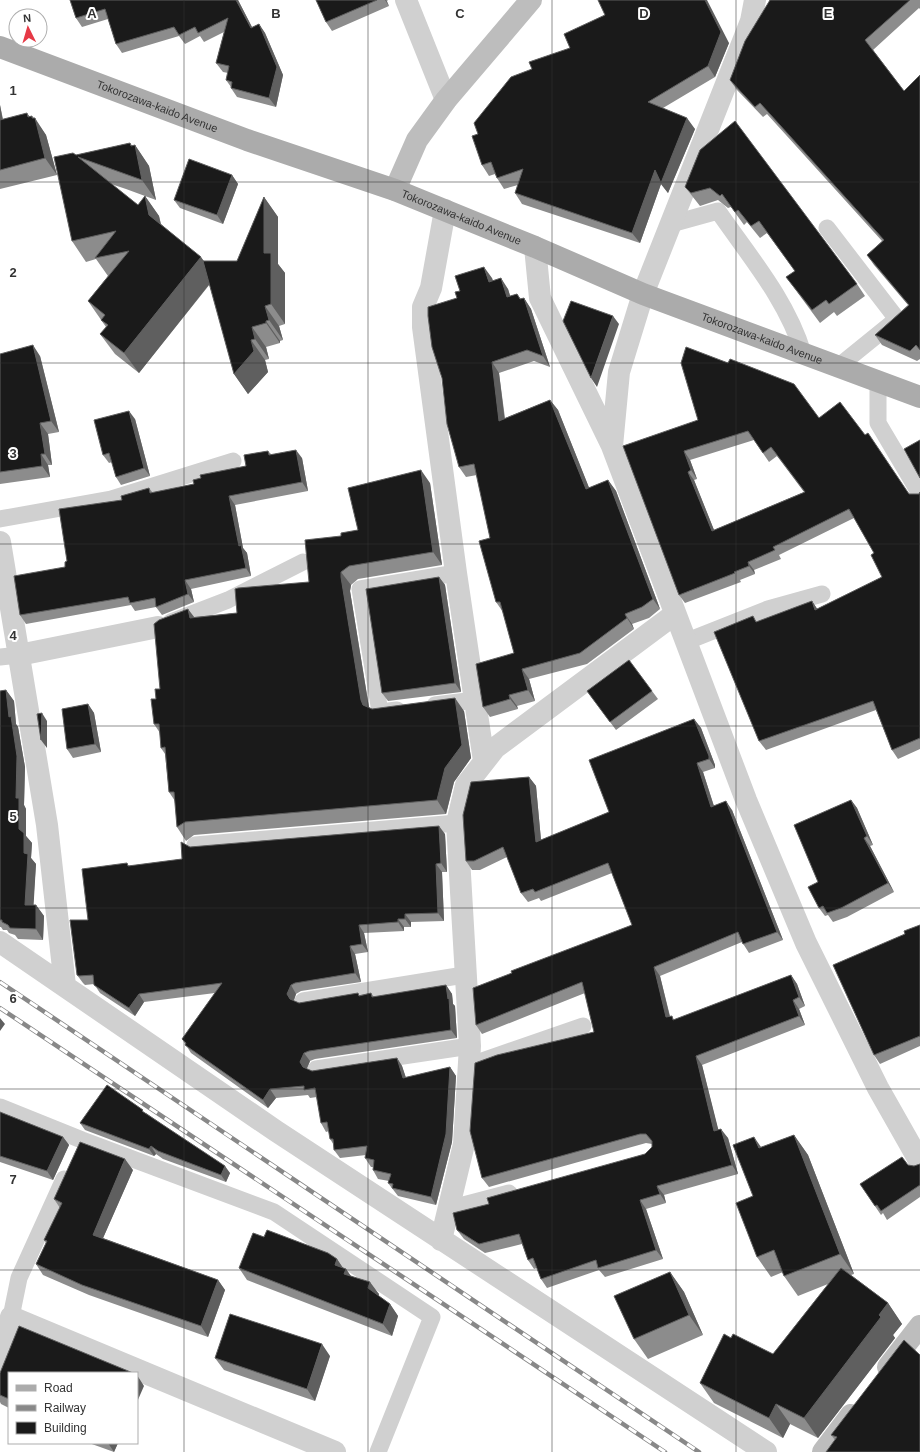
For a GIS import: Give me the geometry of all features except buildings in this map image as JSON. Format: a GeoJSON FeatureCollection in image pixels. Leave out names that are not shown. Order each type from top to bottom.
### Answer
{"type":"FeatureCollection","features":[{"type":"Feature","properties":{"kind":"main road","name":"Tokorozawa-kaido Avenue"},"geometry":{"type":"LineString","coordinates":[[0,47],[247,140],[395,190],[535,246],[643,294],[918,395]]}},
{"type":"Feature","properties":{"kind":"street"},"geometry":{"type":"LineString","coordinates":[[406,0],[446,100]]}},
{"type":"Feature","properties":{"kind":"street"},"geometry":{"type":"LineString","coordinates":[[395,190],[417,140],[446,100],[531,0]]}},
{"type":"Feature","properties":{"kind":"street"},"geometry":{"type":"LineString","coordinates":[[612,446],[619,372],[643,294],[750,21],[755,0]]}},
{"type":"Feature","properties":{"kind":"street"},"geometry":{"type":"LineString","coordinates":[[445,210],[431,288],[423,307],[423,327],[456,573],[484,761]]}},
{"type":"Feature","properties":{"kind":"street"},"geometry":{"type":"LineString","coordinates":[[535,246],[540,298],[612,446],[746,800],[806,942],[878,1088],[920,1162]]}},
{"type":"Feature","properties":{"kind":"street"},"geometry":{"type":"LineString","coordinates":[[0,542],[9,656],[47,825],[65,986]]}},
{"type":"Feature","properties":{"kind":"street"},"geometry":{"type":"LineString","coordinates":[[441,1240],[464,1144],[469,1056],[457,823],[466,785],[495,748],[675,614]]}},
{"type":"Feature","properties":{"kind":"street"},"geometry":{"type":"LineString","coordinates":[[9,656],[158,628]]}},
{"type":"Feature","properties":{"kind":"street"},"geometry":{"type":"LineString","coordinates":[[0,942],[276,1131],[766,1452]]}},
{"type":"Feature","properties":{"kind":"street"},"geometry":{"type":"LineString","coordinates":[[0,1360],[11,1316],[335,1452]]}},
{"type":"Feature","properties":{"kind":"street"},"geometry":{"type":"LineString","coordinates":[[876,1383],[920,1326]]}},
{"type":"Feature","properties":{"kind":"street"},"geometry":{"type":"LineString","coordinates":[[822,1452],[862,1402]]}},
{"type":"Feature","properties":{"kind":"lane"},"geometry":{"type":"LineString","coordinates":[[671,224],[718,211],[786,310],[796,331],[803,353]]}},
{"type":"Feature","properties":{"kind":"lane"},"geometry":{"type":"LineString","coordinates":[[827,228],[897,318],[839,366]]}},
{"type":"Feature","properties":{"kind":"lane"},"geometry":{"type":"LineString","coordinates":[[878,381],[878,423],[920,494]]}},
{"type":"Feature","properties":{"kind":"lane"},"geometry":{"type":"LineString","coordinates":[[0,519],[111,499],[233,461]]}},
{"type":"Feature","properties":{"kind":"lane"},"geometry":{"type":"LineString","coordinates":[[158,628],[228,600],[303,562]]}},
{"type":"Feature","properties":{"kind":"lane"},"geometry":{"type":"LineString","coordinates":[[456,573],[360,589],[380,712],[475,700]]}},
{"type":"Feature","properties":{"kind":"lane"},"geometry":{"type":"LineString","coordinates":[[685,642],[768,610],[822,594]]}},
{"type":"Feature","properties":{"kind":"lane"},"geometry":{"type":"LineString","coordinates":[[195,845],[457,823]]}},
{"type":"Feature","properties":{"kind":"lane"},"geometry":{"type":"LineString","coordinates":[[303,1001],[464,975]]}},
{"type":"Feature","properties":{"kind":"lane"},"geometry":{"type":"LineString","coordinates":[[316,1069],[469,1056],[583,1026]]}},
{"type":"Feature","properties":{"kind":"lane"},"geometry":{"type":"LineString","coordinates":[[0,1107],[76,1152],[274,1212],[432,1317],[378,1452]]}},
{"type":"Feature","properties":{"kind":"lane"},"geometry":{"type":"LineString","coordinates":[[11,1316],[19,1278],[76,1152]]}},
{"type":"Feature","properties":{"kind":"lane"},"geometry":{"type":"LineString","coordinates":[[448,1210],[523,1189]]}},
{"type":"Feature","properties":{"kind":"railway"},"geometry":{"type":"LineString","coordinates":[[0,982],[699,1452]]}},
{"type":"Feature","properties":{"kind":"railway"},"geometry":{"type":"LineString","coordinates":[[0,1008],[665,1452]]}}]}
